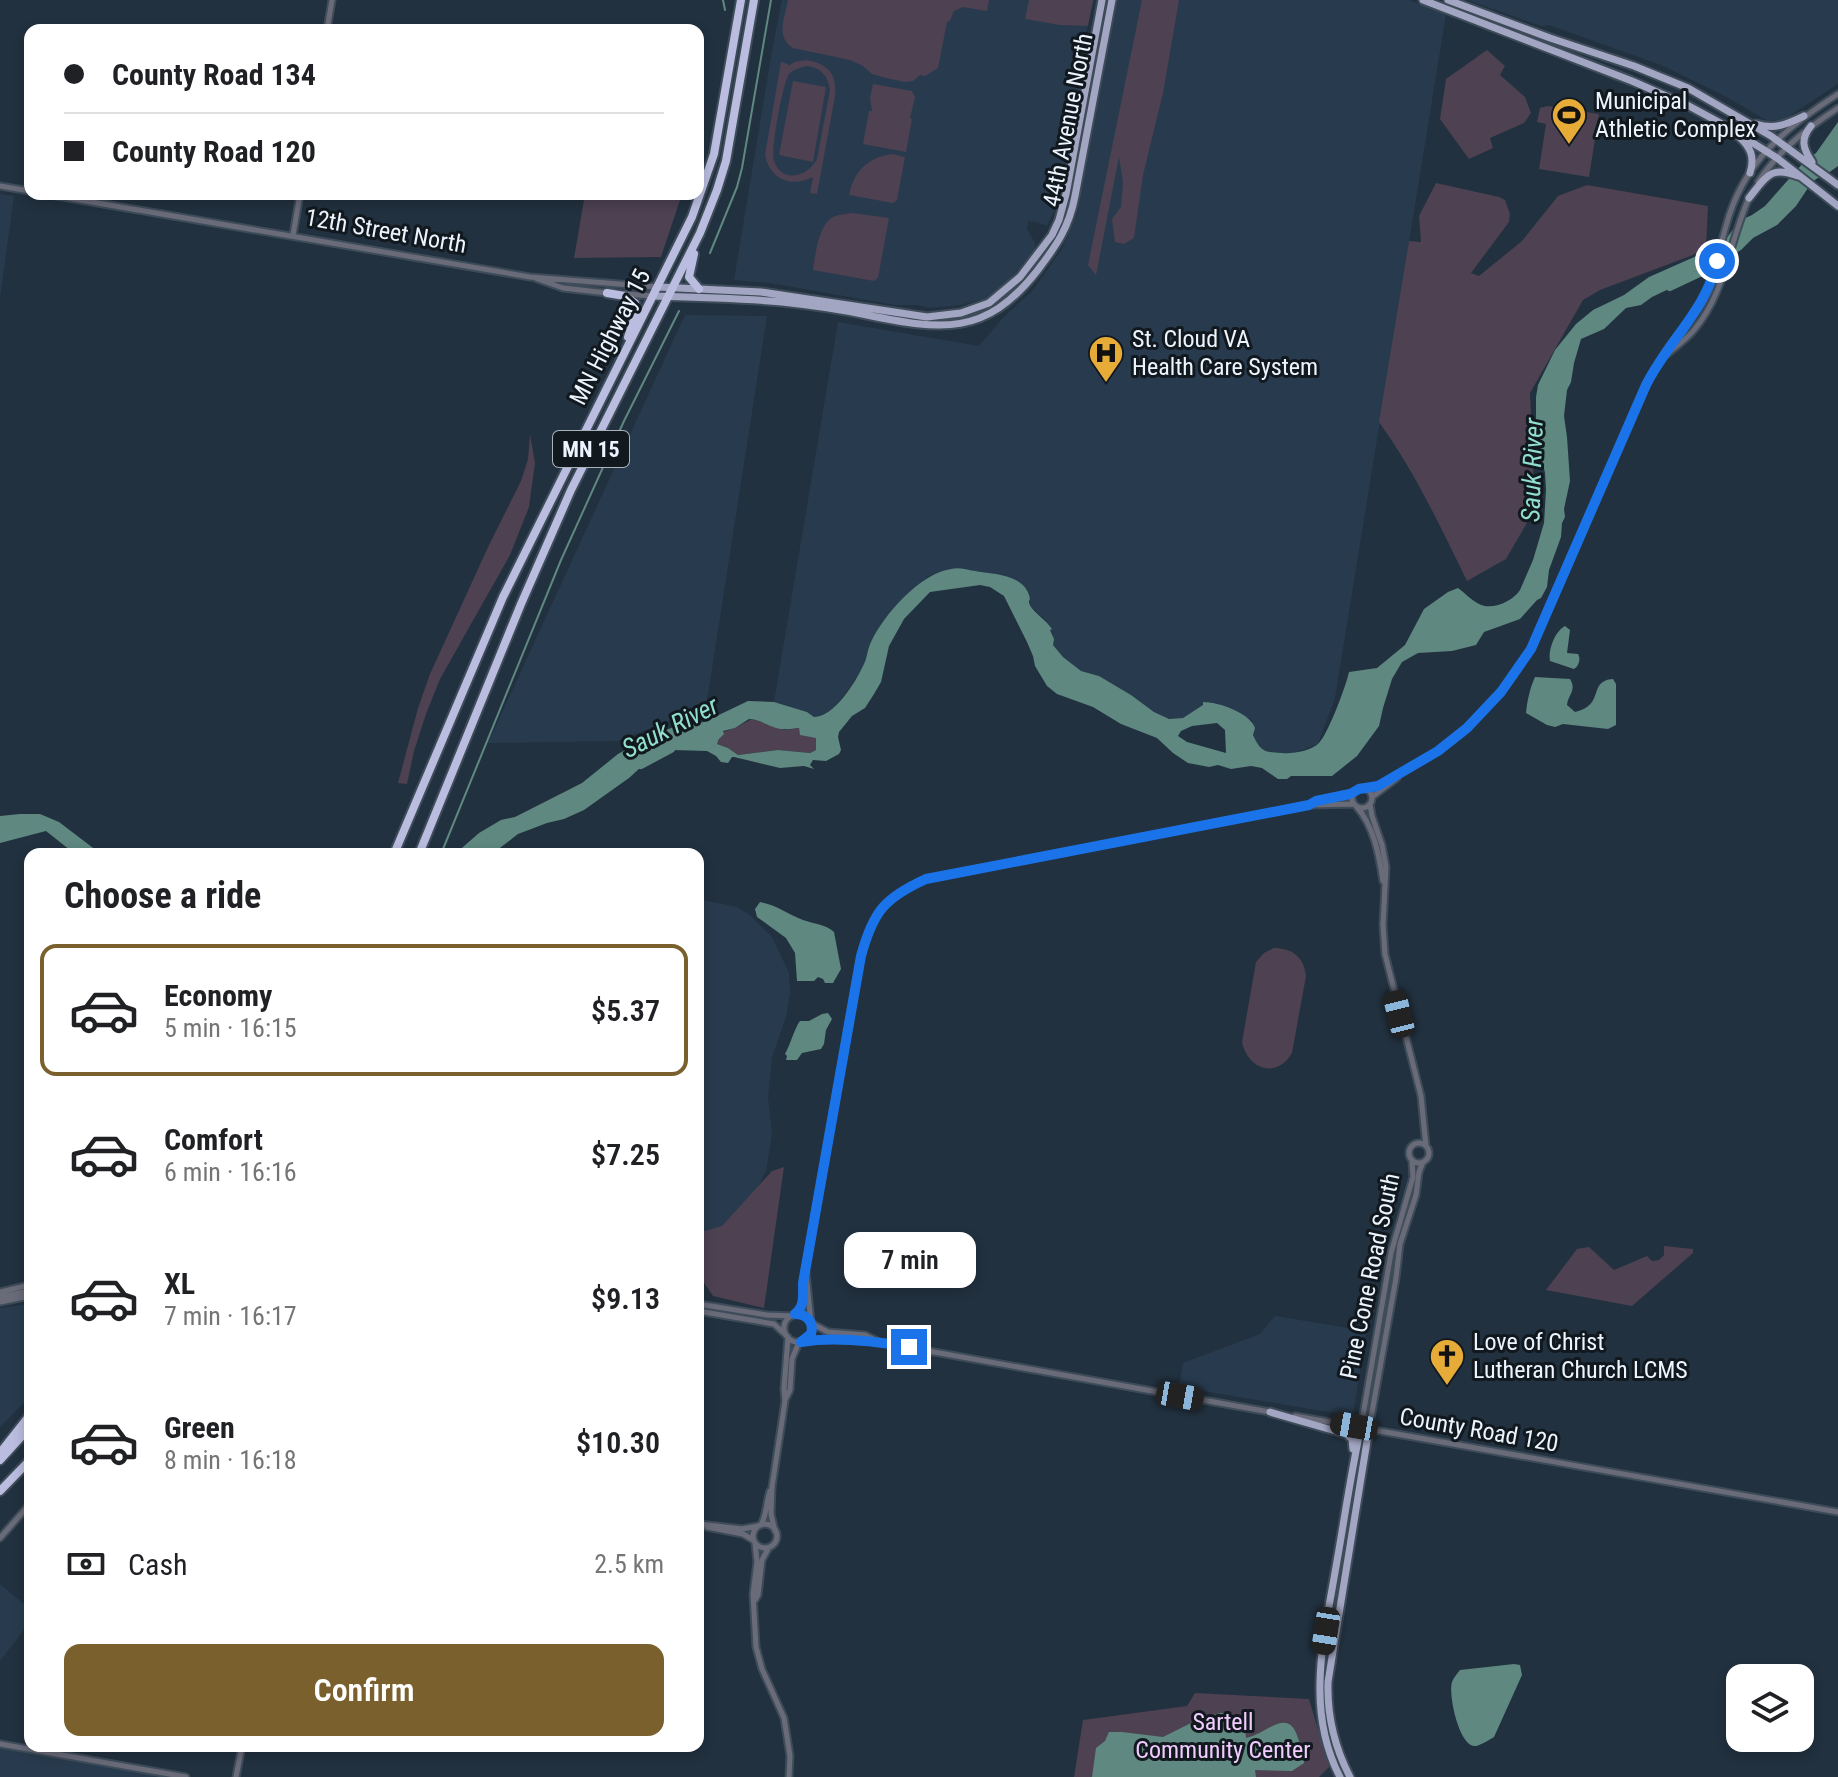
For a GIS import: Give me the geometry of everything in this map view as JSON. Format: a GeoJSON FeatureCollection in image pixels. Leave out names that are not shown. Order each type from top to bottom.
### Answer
{"type":"FeatureCollection","features":[{"type":"Feature","properties":{"kind":"highway","name":"MN Highway 15"},"geometry":{"type":"LineString","coordinates":[[704,185],[721,121],[741,0]]}},
{"type":"Feature","properties":{"kind":"highway","name":"MN Highway 15"},"geometry":{"type":"LineString","coordinates":[[421,848],[571,490],[700,233],[717,190],[726,161],[754,0]]}},
{"type":"Feature","properties":{"kind":"highway","name":"MN Highway 15"},"geometry":{"type":"LineString","coordinates":[[397,848],[503,597],[698,200]]}},
{"type":"Feature","properties":{"kind":"highway"},"geometry":{"type":"LineString","coordinates":[[699,289],[688,273],[700,233]]}},
{"type":"Feature","properties":{"kind":"highway"},"geometry":{"type":"LineString","coordinates":[[602,398],[637,311],[630,298],[607,293]]}},
{"type":"Feature","properties":{"kind":"highway"},"geometry":{"type":"LineString","coordinates":[[0,1453],[24,1423]]}},
{"type":"Feature","properties":{"kind":"highway"},"geometry":{"type":"LineString","coordinates":[[0,1460],[24,1434]]}},
{"type":"Feature","properties":{"kind":"highway"},"geometry":{"type":"LineString","coordinates":[[0,1491],[24,1467]]}},
{"type":"Feature","properties":{"kind":"main road","name":"44th Avenue North"},"geometry":{"type":"LineString","coordinates":[[829,306],[927,317],[952,314],[973,309],[998,296],[1014,283],[1050,238],[1064,204],[1102,0]]}},
{"type":"Feature","properties":{"kind":"main road","name":"44th Avenue North"},"geometry":{"type":"LineString","coordinates":[[829,306],[940,326],[967,322],[991,313],[1013,297],[1057,245],[1073,206],[1112,0]]}},
{"type":"Feature","properties":{"kind":"main road"},"geometry":{"type":"LineString","coordinates":[[1423,0],[1689,106],[1777,158],[1838,206]]}},
{"type":"Feature","properties":{"kind":"main road"},"geometry":{"type":"LineString","coordinates":[[1448,0],[1688,88],[1803,153],[1838,185]]}},
{"type":"Feature","properties":{"kind":"main road"},"geometry":{"type":"LineString","coordinates":[[1739,117],[1759,125],[1776,127],[1804,116]]}},
{"type":"Feature","properties":{"kind":"main road"},"geometry":{"type":"LineString","coordinates":[[1724,125],[1750,151],[1753,160],[1750,173]]}},
{"type":"Feature","properties":{"kind":"main road"},"geometry":{"type":"LineString","coordinates":[[1803,153],[1803,139],[1811,126]]}},
{"type":"Feature","properties":{"kind":"main road"},"geometry":{"type":"LineString","coordinates":[[1749,198],[1771,173],[1789,170]]}},
{"type":"Feature","properties":{"kind":"main road"},"geometry":{"type":"LineString","coordinates":[[669,292],[699,289],[761,292],[829,306]]}},
{"type":"Feature","properties":{"kind":"main road","name":"12th Street North"},"geometry":{"type":"LineString","coordinates":[[656,291],[669,292]]}},
{"type":"Feature","properties":{"kind":"main road"},"geometry":{"type":"LineString","coordinates":[[669,292],[829,306]]}},
{"type":"Feature","properties":{"kind":"main road"},"geometry":{"type":"LineString","coordinates":[[1270,1412],[1346,1434],[1353,1442],[1354,1459]]}},
{"type":"Feature","properties":{"kind":"main road","name":"Pine Cone Road South"},"geometry":{"type":"LineString","coordinates":[[1340,1777],[1322,1728],[1319,1677],[1354,1459],[1365,1428]]}},
{"type":"Feature","properties":{"kind":"main road","name":"Pine Cone Road South"},"geometry":{"type":"LineString","coordinates":[[1350,1777],[1334,1737],[1328,1682],[1365,1428]]}},
{"type":"Feature","properties":{"kind":"street"},"geometry":{"type":"LineString","coordinates":[[328,24],[332,0]]}},
{"type":"Feature","properties":{"kind":"street"},"geometry":{"type":"LineString","coordinates":[[754,1601],[758,1595],[763,1556],[776,1539],[771,1514],[772,1487],[785,1401],[788,1337],[785,1325],[802,1306],[803,1283],[861,956],[877,914],[887,902],[926,879],[1309,805],[1378,786],[1448,743],[1477,719],[1501,692],[1531,649],[1646,385],[1701,304],[1713,278],[1725,227],[1739,192],[1776,139],[1838,94]]}},
{"type":"Feature","properties":{"kind":"street"},"geometry":{"type":"LineString","coordinates":[[1662,358],[1705,316],[1717,294],[1743,212],[1760,180],[1787,146],[1838,108]]}},
{"type":"Feature","properties":{"kind":"street"},"geometry":{"type":"LineString","coordinates":[[0,186],[24,190]]}},
{"type":"Feature","properties":{"kind":"street","name":"12th Street North"},"geometry":{"type":"LineString","coordinates":[[81,200],[530,277],[656,291]]}},
{"type":"Feature","properties":{"kind":"street"},"geometry":{"type":"LineString","coordinates":[[293,235],[299,200]]}},
{"type":"Feature","properties":{"kind":"street","name":"12th Street North"},"geometry":{"type":"LineString","coordinates":[[530,277],[563,288],[607,293],[656,291]]}},
{"type":"Feature","properties":{"kind":"street"},"geometry":{"type":"LineString","coordinates":[[1309,805],[1318,807],[1342,803],[1363,808],[1414,765]]}},
{"type":"Feature","properties":{"kind":"street"},"geometry":{"type":"LineString","coordinates":[[1364,788],[1370,792],[1371,800]]}},
{"type":"Feature","properties":{"kind":"street"},"geometry":{"type":"LineString","coordinates":[[1355,792],[1355,805]]}},
{"type":"Feature","properties":{"kind":"street","name":"Pine Cone Road South"},"geometry":{"type":"LineString","coordinates":[[1371,800],[1371,815],[1385,859],[1385,954],[1421,1096],[1426,1146]]}},
{"type":"Feature","properties":{"kind":"street","name":"Pine Cone Road South"},"geometry":{"type":"LineString","coordinates":[[1355,805],[1374,838],[1384,894]]}},
{"type":"Feature","properties":{"kind":"street","name":"Pine Cone Road South"},"geometry":{"type":"LineString","coordinates":[[1417,1143],[1424,1121]]}},
{"type":"Feature","properties":{"kind":"street"},"geometry":{"type":"LineString","coordinates":[[1417,1143],[1426,1146],[1429,1156],[1423,1162],[1412,1160],[1410,1150],[1417,1143]]}},
{"type":"Feature","properties":{"kind":"street","name":"Pine Cone Road South"},"geometry":{"type":"LineString","coordinates":[[1365,1428],[1391,1253],[1413,1177],[1412,1160]]}},
{"type":"Feature","properties":{"kind":"street","name":"Pine Cone Road South"},"geometry":{"type":"LineString","coordinates":[[1365,1428],[1396,1278],[1400,1244],[1423,1162]]}},
{"type":"Feature","properties":{"kind":"street"},"geometry":{"type":"LineString","coordinates":[[785,1401],[790,1390],[792,1359],[800,1342],[811,1334],[806,1272]]}},
{"type":"Feature","properties":{"kind":"street"},"geometry":{"type":"LineString","coordinates":[[0,1297],[24,1292]]}},
{"type":"Feature","properties":{"kind":"street"},"geometry":{"type":"LineString","coordinates":[[704,1305],[767,1315],[804,1316],[811,1322]]}},
{"type":"Feature","properties":{"kind":"street"},"geometry":{"type":"LineString","coordinates":[[704,1312],[774,1324],[793,1341],[800,1342]]}},
{"type":"Feature","properties":{"kind":"street","name":"County Road 120"},"geometry":{"type":"LineString","coordinates":[[811,1322],[828,1332],[865,1335],[878,1342]]}},
{"type":"Feature","properties":{"kind":"street","name":"County Road 120"},"geometry":{"type":"LineString","coordinates":[[800,1342],[825,1339],[878,1342],[1838,1512]]}},
{"type":"Feature","properties":{"kind":"street"},"geometry":{"type":"LineString","coordinates":[[772,1487],[767,1514],[754,1531],[757,1562],[753,1624],[762,1669],[787,1727],[789,1777]]}},
{"type":"Feature","properties":{"kind":"street"},"geometry":{"type":"LineString","coordinates":[[0,1538],[24,1511]]}},
{"type":"Feature","properties":{"kind":"street"},"geometry":{"type":"LineString","coordinates":[[704,1525],[742,1529],[769,1526],[775,1531]]}},
{"type":"Feature","properties":{"kind":"street"},"geometry":{"type":"LineString","coordinates":[[704,1526],[740,1533],[761,1547],[771,1546]]}},
{"type":"Feature","properties":{"kind":"street"},"geometry":{"type":"LineString","coordinates":[[0,1744],[24,1748]]}},
{"type":"Feature","properties":{"kind":"street"},"geometry":{"type":"LineString","coordinates":[[45,1752],[186,1777]]}},
{"type":"Feature","properties":{"kind":"street"},"geometry":{"type":"LineString","coordinates":[[236,1777],[241,1752]]}},
{"type":"Feature","properties":{"kind":"shaded area"},"geometry":{"type":"Polygon","coordinates":[[[782,0],[1094,0],[1086,33],[1089,44],[1074,128],[1056,207],[1047,226],[1028,221],[1027,229],[1035,243],[1035,250],[1011,278],[992,294],[960,305],[930,308],[734,280],[782,0]]]}},
{"type":"Feature","properties":{"kind":"shaded area","name":"St. Cloud VA Health Care System"},"geometry":{"type":"Polygon","coordinates":[[[1117,0],[1409,0],[1446,14],[1335,698],[1318,744],[1292,754],[1263,751],[1253,734],[1252,720],[1211,702],[1183,718],[1169,719],[1154,712],[1099,676],[1081,671],[1063,657],[1053,645],[1052,628],[1031,607],[1028,591],[1015,580],[956,568],[929,576],[904,598],[870,643],[857,677],[826,715],[814,717],[774,702],[838,322],[979,346],[1033,290],[1062,249],[1077,214],[1117,0]]]}},
{"type":"Feature","properties":{"kind":"shaded area"},"geometry":{"type":"Polygon","coordinates":[[[1468,0],[1838,0],[1838,84],[1783,120],[1768,121],[1661,65],[1468,0]]]}},
{"type":"Feature","properties":{"kind":"shaded area","name":"Sauk River"},"geometry":{"type":"Polygon","coordinates":[[[1838,122],[1838,166],[1816,179],[1777,225],[1723,260],[1693,272],[1641,305],[1626,308],[1604,329],[1581,339],[1567,390],[1564,416],[1570,481],[1565,517],[1547,587],[1541,598],[1520,619],[1484,632],[1476,645],[1452,651],[1418,653],[1402,662],[1392,679],[1379,726],[1357,756],[1332,776],[1278,779],[1262,768],[1251,766],[1231,769],[1188,763],[1157,738],[1121,724],[1093,707],[1057,694],[1047,686],[1035,666],[1027,642],[1004,596],[980,585],[930,592],[904,619],[889,646],[881,682],[865,708],[852,716],[839,732],[839,754],[826,761],[813,760],[810,765],[814,769],[804,766],[780,768],[734,757],[728,763],[721,762],[707,751],[673,750],[651,758],[584,810],[518,834],[500,848],[462,848],[501,820],[515,817],[582,783],[618,754],[674,727],[704,722],[748,701],[774,702],[814,717],[822,716],[843,698],[855,681],[871,642],[893,609],[927,578],[954,568],[998,574],[1020,583],[1026,588],[1031,607],[1052,629],[1053,645],[1063,657],[1081,671],[1099,676],[1154,712],[1169,719],[1183,718],[1203,702],[1217,704],[1247,718],[1255,728],[1253,735],[1256,741],[1264,750],[1286,753],[1311,748],[1319,743],[1327,730],[1349,672],[1377,668],[1405,645],[1424,609],[1458,588],[1484,606],[1496,606],[1520,590],[1544,523],[1545,473],[1536,430],[1538,385],[1555,350],[1576,324],[1593,310],[1624,295],[1649,277],[1726,239],[1739,221],[1765,206],[1804,162],[1816,153],[1838,122]],[[749,719],[723,731],[717,744],[738,755],[778,750],[810,753],[816,750],[816,738],[800,735],[799,728],[779,729],[749,719]],[[1217,723],[1192,726],[1178,736],[1187,742],[1226,753],[1225,730],[1217,723]]]}},
{"type":"Feature","properties":{"kind":"shaded area"},"geometry":{"type":"Polygon","coordinates":[[[0,194],[14,196],[0,298],[0,194]]]}},
{"type":"Feature","properties":{"kind":"shaded area"},"geometry":{"type":"Polygon","coordinates":[[[685,315],[767,316],[706,707],[617,741],[488,743],[685,315]]]}},
{"type":"Feature","properties":{"kind":"shaded area"},"geometry":{"type":"Polygon","coordinates":[[[1565,626],[1570,630],[1567,653],[1578,654],[1579,658],[1574,669],[1550,661],[1553,641],[1565,626]]]}},
{"type":"Feature","properties":{"kind":"shaded area"},"geometry":{"type":"Polygon","coordinates":[[[1535,677],[1570,679],[1572,689],[1567,705],[1575,712],[1590,704],[1600,684],[1613,679],[1616,684],[1616,725],[1608,729],[1563,724],[1555,727],[1526,713],[1535,677]]]}},
{"type":"Feature","properties":{"kind":"shaded area"},"geometry":{"type":"Polygon","coordinates":[[[40,814],[59,822],[93,848],[67,848],[46,831],[0,843],[0,816],[40,814]]]}},
{"type":"Feature","properties":{"kind":"shaded area"},"geometry":{"type":"Polygon","coordinates":[[[704,900],[737,907],[750,915],[772,937],[789,973],[786,1017],[772,1057],[768,1098],[772,1134],[766,1171],[750,1202],[723,1231],[704,1238],[704,900]]]}},
{"type":"Feature","properties":{"kind":"shaded area"},"geometry":{"type":"Polygon","coordinates":[[[760,902],[834,932],[841,969],[833,983],[825,983],[818,977],[814,981],[797,981],[795,953],[786,938],[757,917],[755,909],[760,902]]]}},
{"type":"Feature","properties":{"kind":"shaded area"},"geometry":{"type":"Polygon","coordinates":[[[828,1013],[832,1019],[821,1049],[802,1053],[797,1060],[786,1060],[785,1054],[800,1021],[809,1021],[828,1013]]]}},
{"type":"Feature","properties":{"kind":"shaded area"},"geometry":{"type":"Polygon","coordinates":[[[24,1305],[24,1403],[0,1427],[0,1308],[24,1305]]]}},
{"type":"Feature","properties":{"kind":"shaded area"},"geometry":{"type":"Polygon","coordinates":[[[1275,1316],[1366,1331],[1353,1416],[1179,1387],[1183,1363],[1260,1334],[1275,1316]]]}},
{"type":"Feature","properties":{"kind":"shaded area"},"geometry":{"type":"Polygon","coordinates":[[[0,1584],[24,1604],[24,1630],[0,1661],[0,1584]]]}},
{"type":"Feature","properties":{"kind":"shaded area"},"geometry":{"type":"Polygon","coordinates":[[[1520,1665],[1522,1675],[1494,1737],[1476,1746],[1470,1744],[1460,1730],[1453,1708],[1452,1682],[1460,1670],[1520,1665]]]}},
{"type":"Feature","properties":{"kind":"shaded area"},"geometry":{"type":"Polygon","coordinates":[[[1221,1713],[1239,1721],[1246,1738],[1276,1724],[1289,1724],[1298,1738],[1304,1763],[1292,1771],[1255,1770],[1256,1777],[1092,1777],[1096,1748],[1105,1741],[1109,1732],[1163,1737],[1203,1717],[1221,1713]]]}},
{"type":"Feature","properties":{"kind":"shaded area"},"geometry":{"type":"Polygon","coordinates":[[[0,1747],[181,1777],[0,1777],[0,1747]]]}},
{"type":"Feature","properties":{"kind":"green space"},"geometry":{"type":"Polygon","coordinates":[[[788,0],[989,0],[987,11],[963,7],[954,11],[947,22],[938,68],[905,82],[872,74],[850,60],[793,48],[787,44],[783,33],[788,0]]]}},
{"type":"Feature","properties":{"kind":"green space"},"geometry":{"type":"Polygon","coordinates":[[[1029,0],[1093,0],[1088,26],[1025,19],[1029,0]]]}},
{"type":"Feature","properties":{"kind":"green space"},"geometry":{"type":"Polygon","coordinates":[[[1142,0],[1179,0],[1163,93],[1143,175],[1134,238],[1124,244],[1115,242],[1112,219],[1121,207],[1123,181],[1119,157],[1096,275],[1088,265],[1142,0]]]}},
{"type":"Feature","properties":{"kind":"green space"},"geometry":{"type":"Polygon","coordinates":[[[1487,50],[1505,66],[1500,75],[1525,97],[1531,113],[1524,123],[1490,138],[1493,148],[1469,159],[1440,119],[1446,79],[1487,50]]]}},
{"type":"Feature","properties":{"kind":"green space"},"geometry":{"type":"Polygon","coordinates":[[[806,60],[820,64],[830,71],[834,81],[835,96],[817,194],[810,193],[813,177],[797,182],[783,180],[772,171],[765,155],[781,62],[788,66],[806,60]],[[806,66],[793,71],[786,80],[775,131],[774,161],[783,173],[789,175],[802,174],[817,159],[830,90],[823,73],[806,66]]]}},
{"type":"Feature","properties":{"kind":"green space"},"geometry":{"type":"Polygon","coordinates":[[[793,81],[826,87],[813,162],[779,155],[793,81]]]}},
{"type":"Feature","properties":{"kind":"green space"},"geometry":{"type":"Polygon","coordinates":[[[873,84],[912,91],[915,97],[906,152],[863,144],[869,111],[872,111],[870,98],[873,84]]]}},
{"type":"Feature","properties":{"kind":"green space","name":"Municipal Athletic Complex"},"geometry":{"type":"Polygon","coordinates":[[[1548,106],[1599,114],[1589,177],[1539,169],[1546,124],[1537,122],[1540,108],[1548,106]]]}},
{"type":"Feature","properties":{"kind":"green space"},"geometry":{"type":"Polygon","coordinates":[[[892,154],[905,157],[897,200],[893,203],[849,195],[854,179],[863,167],[892,154]]]}},
{"type":"Feature","properties":{"kind":"green space"},"geometry":{"type":"Polygon","coordinates":[[[1436,183],[1505,200],[1510,214],[1509,222],[1471,273],[1479,276],[1522,241],[1558,196],[1587,185],[1708,206],[1706,247],[1693,255],[1600,290],[1583,300],[1530,393],[1535,509],[1506,559],[1467,581],[1416,480],[1379,422],[1409,241],[1421,242],[1419,216],[1436,183]]]}},
{"type":"Feature","properties":{"kind":"green space"},"geometry":{"type":"Polygon","coordinates":[[[584,200],[680,200],[661,257],[574,258],[584,200]]]}},
{"type":"Feature","properties":{"kind":"green space"},"geometry":{"type":"Polygon","coordinates":[[[852,213],[889,218],[878,278],[874,281],[813,270],[823,228],[833,217],[852,213]]]}},
{"type":"Feature","properties":{"kind":"green space"},"geometry":{"type":"Polygon","coordinates":[[[530,434],[535,463],[529,507],[510,555],[440,679],[414,751],[407,784],[398,783],[430,674],[521,481],[528,459],[530,434]]]}},
{"type":"Feature","properties":{"kind":"green space"},"geometry":{"type":"Polygon","coordinates":[[[752,719],[785,730],[799,728],[801,735],[817,737],[816,750],[810,753],[778,750],[738,755],[717,744],[723,732],[752,719]]]}},
{"type":"Feature","properties":{"kind":"green space"},"geometry":{"type":"Polygon","coordinates":[[[1274,948],[1296,955],[1303,964],[1306,976],[1292,1053],[1279,1066],[1264,1068],[1250,1059],[1242,1042],[1256,962],[1274,948]]]}},
{"type":"Feature","properties":{"kind":"green space"},"geometry":{"type":"Polygon","coordinates":[[[784,1167],[764,1308],[713,1296],[704,1283],[704,1231],[722,1226],[772,1171],[784,1167]]]}},
{"type":"Feature","properties":{"kind":"green space"},"geometry":{"type":"Polygon","coordinates":[[[1664,1246],[1693,1249],[1693,1253],[1632,1306],[1546,1290],[1577,1249],[1589,1247],[1614,1270],[1647,1256],[1652,1261],[1659,1260],[1664,1255],[1664,1246]]]}},
{"type":"Feature","properties":{"kind":"green space","name":"Sartell Community Center"},"geometry":{"type":"Polygon","coordinates":[[[1195,1693],[1309,1699],[1329,1767],[1319,1777],[1074,1777],[1083,1720],[1187,1706],[1195,1693]]]}},
{"type":"Feature","properties":{"kind":"waterway"},"geometry":{"type":"LineString","coordinates":[[723,0],[725,10]]}},
{"type":"Feature","properties":{"kind":"waterway"},"geometry":{"type":"LineString","coordinates":[[710,253],[742,168],[771,0]]}},
{"type":"Feature","properties":{"kind":"waterway","name":"Sauk River"},"geometry":{"type":"LineString","coordinates":[[1670,287],[1721,260]]}},
{"type":"Feature","properties":{"kind":"waterway"},"geometry":{"type":"LineString","coordinates":[[443,848],[561,560],[624,421],[679,311]]}},
{"type":"Feature","properties":{"kind":"waterway","name":"Sauk River"},"geometry":{"type":"LineString","coordinates":[[641,765],[671,749]]}},
{"type":"Feature","properties":{"kind":"place","name":"Municipal Athletic Complex"},"geometry":{"type":"Point","coordinates":[1569,146]}},
{"type":"Feature","properties":{"kind":"place","name":"St. Cloud VA Health Care System"},"geometry":{"type":"Point","coordinates":[1106,384]}},
{"type":"Feature","properties":{"kind":"place","name":"Love of Christ Lutheran Church LCMS"},"geometry":{"type":"Point","coordinates":[1447,1387]}},
{"type":"Feature","properties":{"kind":"route"},"geometry":{"type":"LineString","coordinates":[[909,1347],[834,1339],[801,1342],[811,1334],[812,1327],[808,1318],[795,1314],[801,1309],[803,1301],[803,1283],[861,956],[877,914],[887,902],[926,879],[1309,805],[1375,787],[1448,743],[1487,708],[1531,649],[1646,385],[1703,301],[1717,261]]}}]}
